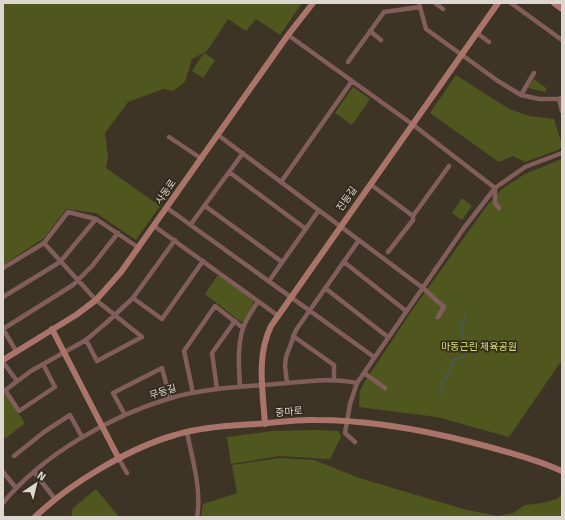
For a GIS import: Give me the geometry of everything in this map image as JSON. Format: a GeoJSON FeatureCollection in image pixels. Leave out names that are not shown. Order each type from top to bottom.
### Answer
{"type":"FeatureCollection","features":[{"type":"Feature","properties":{"kind":"street","name":"사동로"},"geometry":{"type":"LineString","coordinates":[[3,361],[16,351],[76,315],[96,300],[121,272],[288,36],[314,3]]}},
{"type":"Feature","properties":{"kind":"street"},"geometry":{"type":"LineString","coordinates":[[435,3],[443,9]]}},
{"type":"Feature","properties":{"kind":"street","name":"진등길"},"geometry":{"type":"LineString","coordinates":[[265,424],[262,385],[262,351],[266,338],[278,315],[498,3]]}},
{"type":"Feature","properties":{"kind":"street"},"geometry":{"type":"LineString","coordinates":[[511,3],[562,40]]}},
{"type":"Feature","properties":{"kind":"street"},"geometry":{"type":"LineString","coordinates":[[554,3],[562,9]]}},
{"type":"Feature","properties":{"kind":"street"},"geometry":{"type":"LineString","coordinates":[[348,62],[384,12],[419,5],[426,29],[461,55],[521,95],[539,99],[561,99],[562,111]]}},
{"type":"Feature","properties":{"kind":"street"},"geometry":{"type":"LineString","coordinates":[[370,32],[381,40]]}},
{"type":"Feature","properties":{"kind":"street"},"geometry":{"type":"LineString","coordinates":[[477,33],[489,42]]}},
{"type":"Feature","properties":{"kind":"street"},"geometry":{"type":"LineString","coordinates":[[288,36],[412,124],[495,188]]}},
{"type":"Feature","properties":{"kind":"street"},"geometry":{"type":"LineString","coordinates":[[521,95],[534,74]]}},
{"type":"Feature","properties":{"kind":"street"},"geometry":{"type":"LineString","coordinates":[[281,182],[352,81]]}},
{"type":"Feature","properties":{"kind":"street"},"geometry":{"type":"LineString","coordinates":[[218,135],[423,288],[444,307],[438,317]]}},
{"type":"Feature","properties":{"kind":"street"},"geometry":{"type":"LineString","coordinates":[[169,137],[202,159]]}},
{"type":"Feature","properties":{"kind":"street"},"geometry":{"type":"LineString","coordinates":[[191,224],[243,153]]}},
{"type":"Feature","properties":{"kind":"street"},"geometry":{"type":"LineString","coordinates":[[355,442],[345,433],[353,393],[364,372],[406,311],[495,188],[525,167],[562,153]]}},
{"type":"Feature","properties":{"kind":"street"},"geometry":{"type":"LineString","coordinates":[[388,252],[413,220],[413,216],[449,166]]}},
{"type":"Feature","properties":{"kind":"street"},"geometry":{"type":"LineString","coordinates":[[229,172],[306,229]]}},
{"type":"Feature","properties":{"kind":"street"},"geometry":{"type":"LineString","coordinates":[[370,184],[413,216]]}},
{"type":"Feature","properties":{"kind":"street"},"geometry":{"type":"LineString","coordinates":[[495,188],[495,203],[498,208]]}},
{"type":"Feature","properties":{"kind":"street"},"geometry":{"type":"LineString","coordinates":[[205,206],[282,262]]}},
{"type":"Feature","properties":{"kind":"street"},"geometry":{"type":"LineString","coordinates":[[167,208],[374,357]]}},
{"type":"Feature","properties":{"kind":"street"},"geometry":{"type":"LineString","coordinates":[[270,281],[319,210]]}},
{"type":"Feature","properties":{"kind":"street"},"geometry":{"type":"LineString","coordinates":[[3,268],[44,243],[68,212],[96,218],[138,248]]}},
{"type":"Feature","properties":{"kind":"street"},"geometry":{"type":"LineString","coordinates":[[3,297],[60,262],[96,218]]}},
{"type":"Feature","properties":{"kind":"street"},"geometry":{"type":"LineString","coordinates":[[154,226],[278,315]]}},
{"type":"Feature","properties":{"kind":"street"},"geometry":{"type":"LineString","coordinates":[[16,351],[3,329],[64,292],[79,280],[118,233]]}},
{"type":"Feature","properties":{"kind":"street"},"geometry":{"type":"LineString","coordinates":[[43,364],[55,387],[19,411],[4,391],[43,364],[86,340],[115,315],[133,298],[175,240]]}},
{"type":"Feature","properties":{"kind":"street"},"geometry":{"type":"LineString","coordinates":[[287,383],[285,366],[288,347],[293,336],[325,288],[360,240]]}},
{"type":"Feature","properties":{"kind":"street"},"geometry":{"type":"LineString","coordinates":[[44,243],[96,300],[142,336],[97,361],[86,340]]}},
{"type":"Feature","properties":{"kind":"street"},"geometry":{"type":"LineString","coordinates":[[133,298],[162,319],[203,261]]}},
{"type":"Feature","properties":{"kind":"street"},"geometry":{"type":"LineString","coordinates":[[344,262],[406,311]]}},
{"type":"Feature","properties":{"kind":"street"},"geometry":{"type":"LineString","coordinates":[[325,288],[388,337]]}},
{"type":"Feature","properties":{"kind":"street"},"geometry":{"type":"LineString","coordinates":[[240,387],[239,365],[243,328],[258,301]]}},
{"type":"Feature","properties":{"kind":"street"},"geometry":{"type":"LineString","coordinates":[[193,393],[184,351],[215,306],[243,328]]}},
{"type":"Feature","properties":{"kind":"street"},"geometry":{"type":"LineString","coordinates":[[217,389],[212,353],[235,321]]}},
{"type":"Feature","properties":{"kind":"street"},"geometry":{"type":"LineString","coordinates":[[52,329],[101,426],[127,472]]}},
{"type":"Feature","properties":{"kind":"street"},"geometry":{"type":"LineString","coordinates":[[293,336],[334,365],[334,380]]}},
{"type":"Feature","properties":{"kind":"street"},"geometry":{"type":"LineString","coordinates":[[3,361],[17,381]]}},
{"type":"Feature","properties":{"kind":"street"},"geometry":{"type":"LineString","coordinates":[[125,415],[113,393],[162,368],[170,398]]}},
{"type":"Feature","properties":{"kind":"street"},"geometry":{"type":"LineString","coordinates":[[364,372],[385,388]]}},
{"type":"Feature","properties":{"kind":"street","name":"무등길"},"geometry":{"type":"LineString","coordinates":[[3,503],[16,488],[34,472],[82,437],[125,415],[170,398],[217,389],[262,385],[334,380],[357,383]]}},
{"type":"Feature","properties":{"kind":"street"},"geometry":{"type":"LineString","coordinates":[[14,456],[44,432],[70,415],[82,437]]}},
{"type":"Feature","properties":{"kind":"street","name":"중마로"},"geometry":{"type":"LineString","coordinates":[[35,517],[55,499],[119,458],[151,444],[186,432],[265,424],[314,420],[384,423],[427,431],[516,454],[562,471]]}},
{"type":"Feature","properties":{"kind":"street"},"geometry":{"type":"LineString","coordinates":[[186,432],[198,488],[199,506],[197,517]]}},
{"type":"Feature","properties":{"kind":"street"},"geometry":{"type":"LineString","coordinates":[[3,472],[16,488]]}},
{"type":"Feature","properties":{"kind":"street"},"geometry":{"type":"LineString","coordinates":[[34,472],[55,499]]}},
{"type":"Feature","properties":{"kind":"green space"},"geometry":{"type":"Polygon","coordinates":[[[3,3],[302,3],[280,35],[256,19],[246,31],[228,19],[207,51],[192,59],[185,82],[173,91],[163,89],[128,102],[105,133],[108,156],[106,168],[160,206],[136,240],[96,213],[66,209],[44,238],[3,265],[3,3]]]}},
{"type":"Feature","properties":{"kind":"green space"},"geometry":{"type":"Polygon","coordinates":[[[204,53],[215,60],[203,78],[192,71],[204,53]]]}},
{"type":"Feature","properties":{"kind":"green space"},"geometry":{"type":"Polygon","coordinates":[[[456,75],[509,109],[529,116],[554,119],[562,145],[560,149],[525,162],[513,156],[499,162],[430,113],[456,75]]]}},
{"type":"Feature","properties":{"kind":"green space"},"geometry":{"type":"Polygon","coordinates":[[[534,79],[546,88],[546,92],[528,88],[534,79]]]}},
{"type":"Feature","properties":{"kind":"green space"},"geometry":{"type":"Polygon","coordinates":[[[353,87],[370,99],[352,125],[335,113],[353,87]]]}},
{"type":"Feature","properties":{"kind":"green space","name":"마동근린 체육공원"},"geometry":{"type":"Polygon","coordinates":[[[562,159],[562,360],[509,437],[437,417],[359,407],[360,391],[365,381],[413,309],[486,207],[502,189],[525,174],[562,159]]]}},
{"type":"Feature","properties":{"kind":"green space"},"geometry":{"type":"Polygon","coordinates":[[[462,198],[472,206],[462,220],[452,213],[462,198]]]}},
{"type":"Feature","properties":{"kind":"green space"},"geometry":{"type":"Polygon","coordinates":[[[217,276],[220,276],[253,300],[253,304],[244,321],[241,322],[205,294],[217,276]]]}},
{"type":"Feature","properties":{"kind":"green space"},"geometry":{"type":"Polygon","coordinates":[[[3,395],[6,395],[23,420],[24,424],[6,438],[3,438],[3,395]]]}},
{"type":"Feature","properties":{"kind":"green space"},"geometry":{"type":"Polygon","coordinates":[[[272,431],[339,431],[341,437],[330,459],[280,456],[231,464],[227,437],[272,431]]]}},
{"type":"Feature","properties":{"kind":"green space"},"geometry":{"type":"Polygon","coordinates":[[[280,458],[314,460],[359,478],[467,510],[498,516],[513,513],[525,505],[543,503],[557,499],[562,494],[561,517],[201,517],[203,504],[237,493],[232,465],[280,458]]]}},
{"type":"Feature","properties":{"kind":"green space"},"geometry":{"type":"Polygon","coordinates":[[[96,489],[119,517],[71,517],[73,508],[96,489]]]}},
{"type":"Feature","properties":{"kind":"waterway"},"geometry":{"type":"LineString","coordinates":[[441,394],[442,381],[451,372],[453,360],[463,357],[465,353],[461,323],[465,320],[466,314]]}}]}
